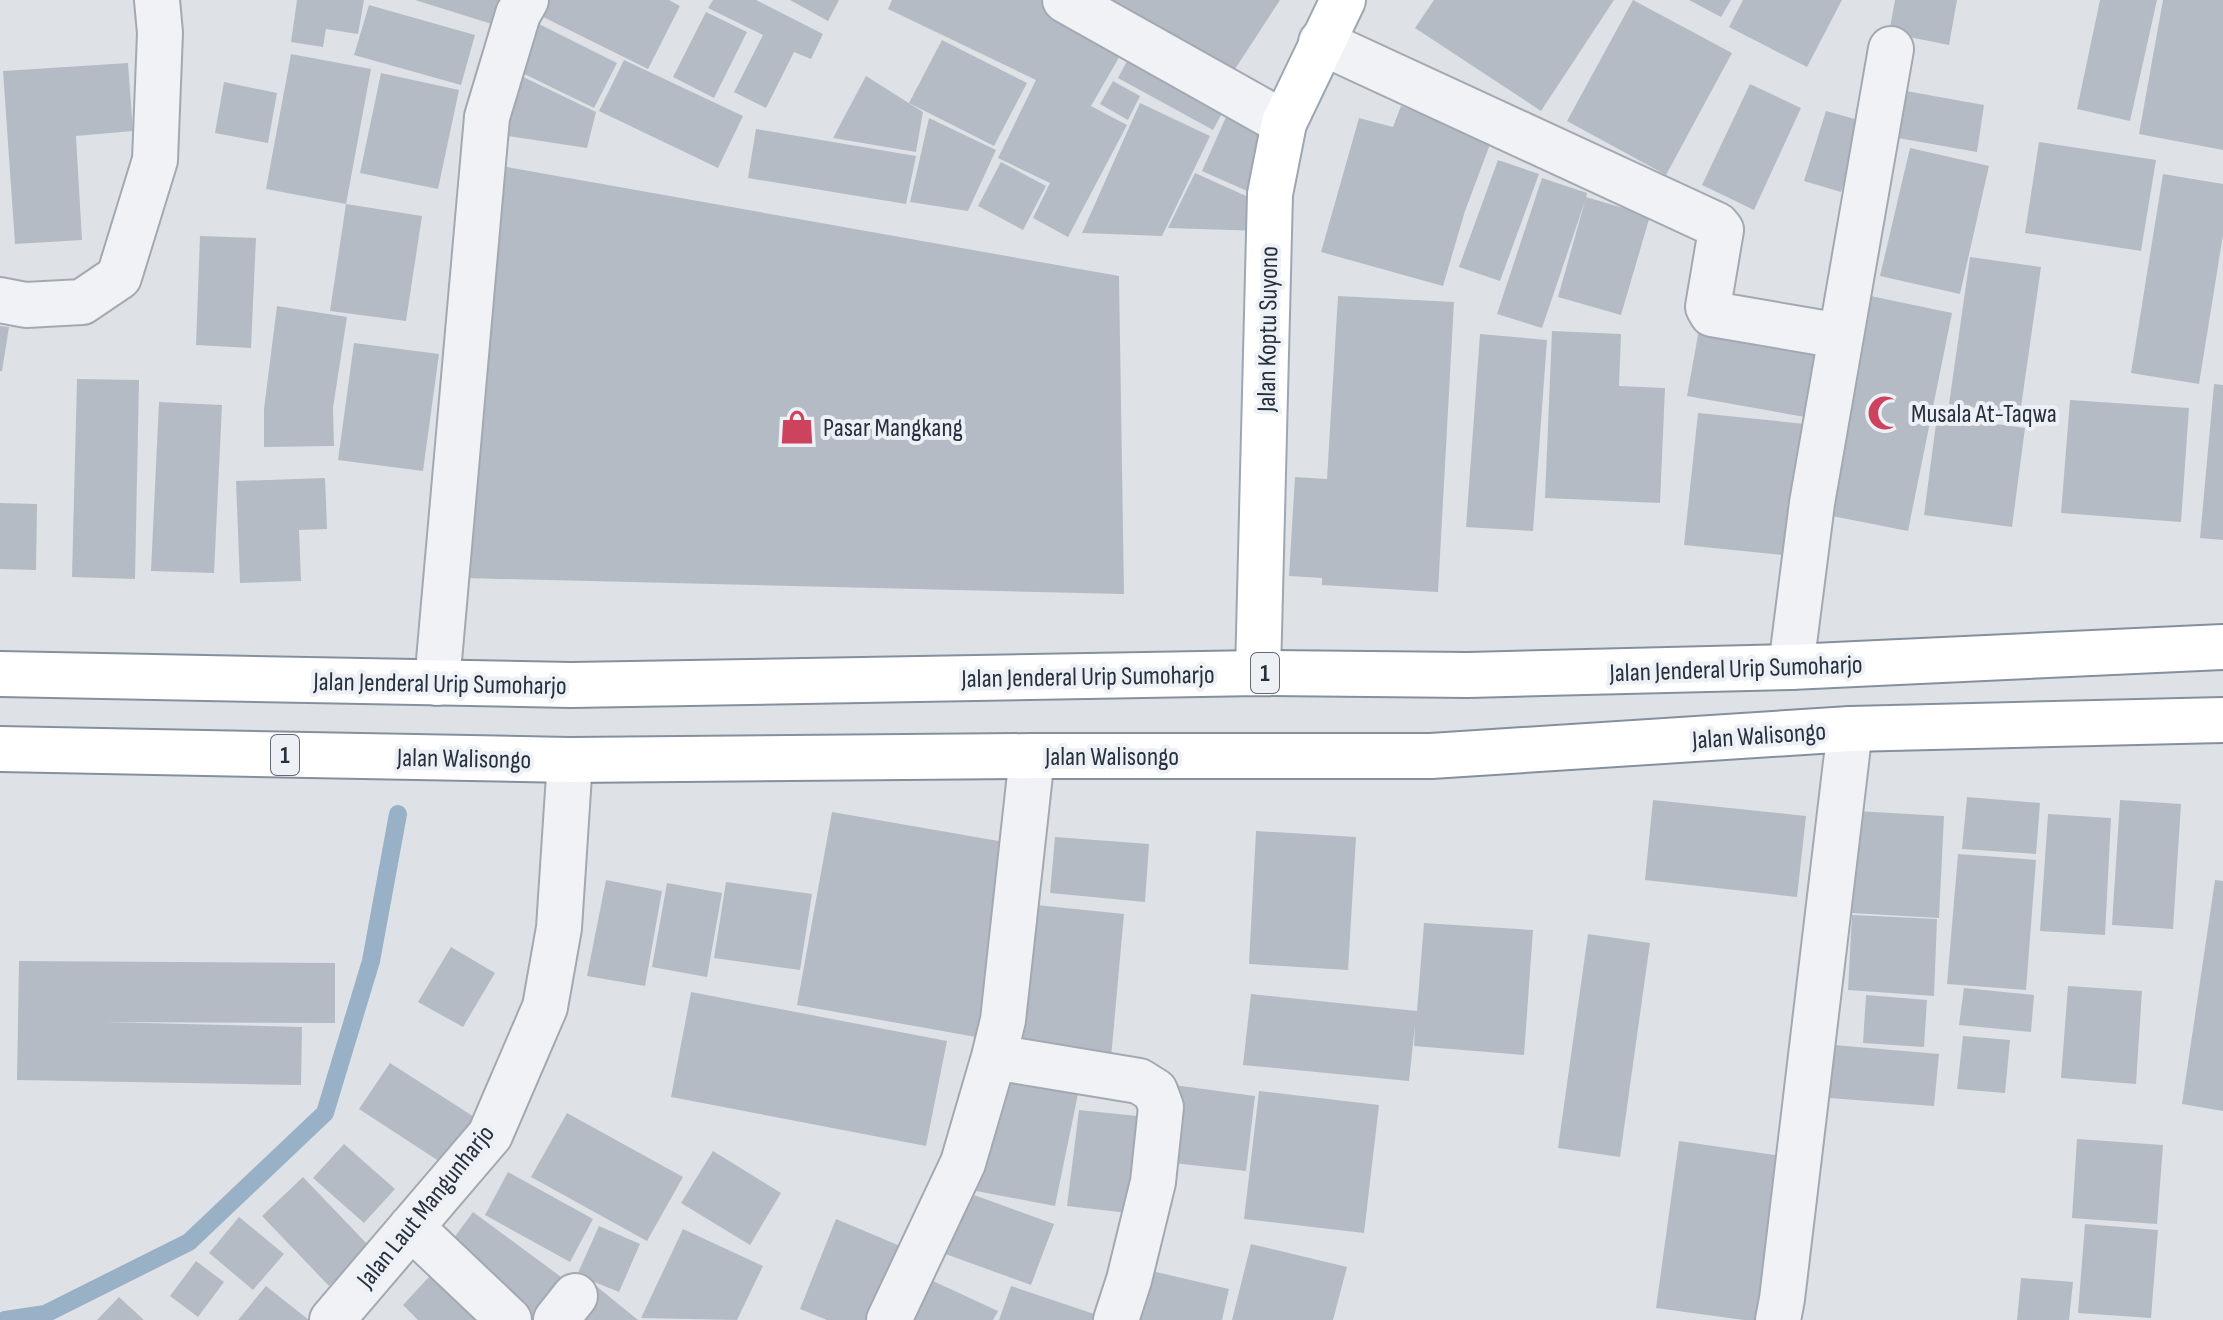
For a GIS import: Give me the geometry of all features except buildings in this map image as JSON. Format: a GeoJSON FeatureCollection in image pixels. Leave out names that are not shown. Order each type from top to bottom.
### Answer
{"type":"FeatureCollection","features":[{"type":"Feature","properties":{"kind":"main road","name":"Jalan Koptu Suyono"},"geometry":{"type":"LineString","coordinates":[[1258,673],[1270,194],[1284,123],[1343,0]]}},
{"type":"Feature","properties":{"kind":"main road","name":"Jalan Jenderal Urip Sumoharjo"},"geometry":{"type":"LineString","coordinates":[[0,674],[571,685],[1258,673],[1468,675],[1791,667],[2223,647]]}},
{"type":"Feature","properties":{"kind":"main road","name":"Jalan Walisongo"},"geometry":{"type":"LineString","coordinates":[[0,749],[570,760],[1431,756],[1850,729],[2223,720]]}},
{"type":"Feature","properties":{"kind":"street"},"geometry":{"type":"LineString","coordinates":[[0,300],[26,305],[82,302],[119,277],[155,160],[160,33],[157,0]]}},
{"type":"Feature","properties":{"kind":"street"},"geometry":{"type":"LineString","coordinates":[[437,683],[487,117],[518,14],[526,0]]}},
{"type":"Feature","properties":{"kind":"street"},"geometry":{"type":"LineString","coordinates":[[1065,0],[1284,123]]}},
{"type":"Feature","properties":{"kind":"street"},"geometry":{"type":"LineString","coordinates":[[1321,42],[1717,225],[1721,230],[1708,307],[1712,314],[1840,336]]}},
{"type":"Feature","properties":{"kind":"street"},"geometry":{"type":"LineString","coordinates":[[1791,667],[1812,503],[1891,49]]}},
{"type":"Feature","properties":{"kind":"street"},"geometry":{"type":"LineString","coordinates":[[1778,1320],[1805,1122],[1850,729]]}},
{"type":"Feature","properties":{"kind":"street"},"geometry":{"type":"LineString","coordinates":[[889,1320],[963,1163],[994,1057],[1003,1020],[1032,756]]}},
{"type":"Feature","properties":{"kind":"street","name":"Jalan Laut Mangunharjo"},"geometry":{"type":"LineString","coordinates":[[332,1320],[490,1135],[545,1007],[559,928],[570,760]]}},
{"type":"Feature","properties":{"kind":"street"},"geometry":{"type":"LineString","coordinates":[[994,1057],[1139,1081],[1155,1091],[1161,1107],[1153,1182],[1116,1320]]}},
{"type":"Feature","properties":{"kind":"street"},"geometry":{"type":"LineString","coordinates":[[411,1227],[509,1320]]}},
{"type":"Feature","properties":{"kind":"waterway"},"geometry":{"type":"LineString","coordinates":[[5,1320],[45,1314],[189,1242],[325,1113],[371,961],[398,814]]}},
{"type":"Feature","properties":{"kind":"place","name":"Musala At-Taqwa"},"geometry":{"type":"Point","coordinates":[1885,413]}},
{"type":"Feature","properties":{"kind":"place","name":"Pasar Mangkang"},"geometry":{"type":"Point","coordinates":[797,427]}}]}
